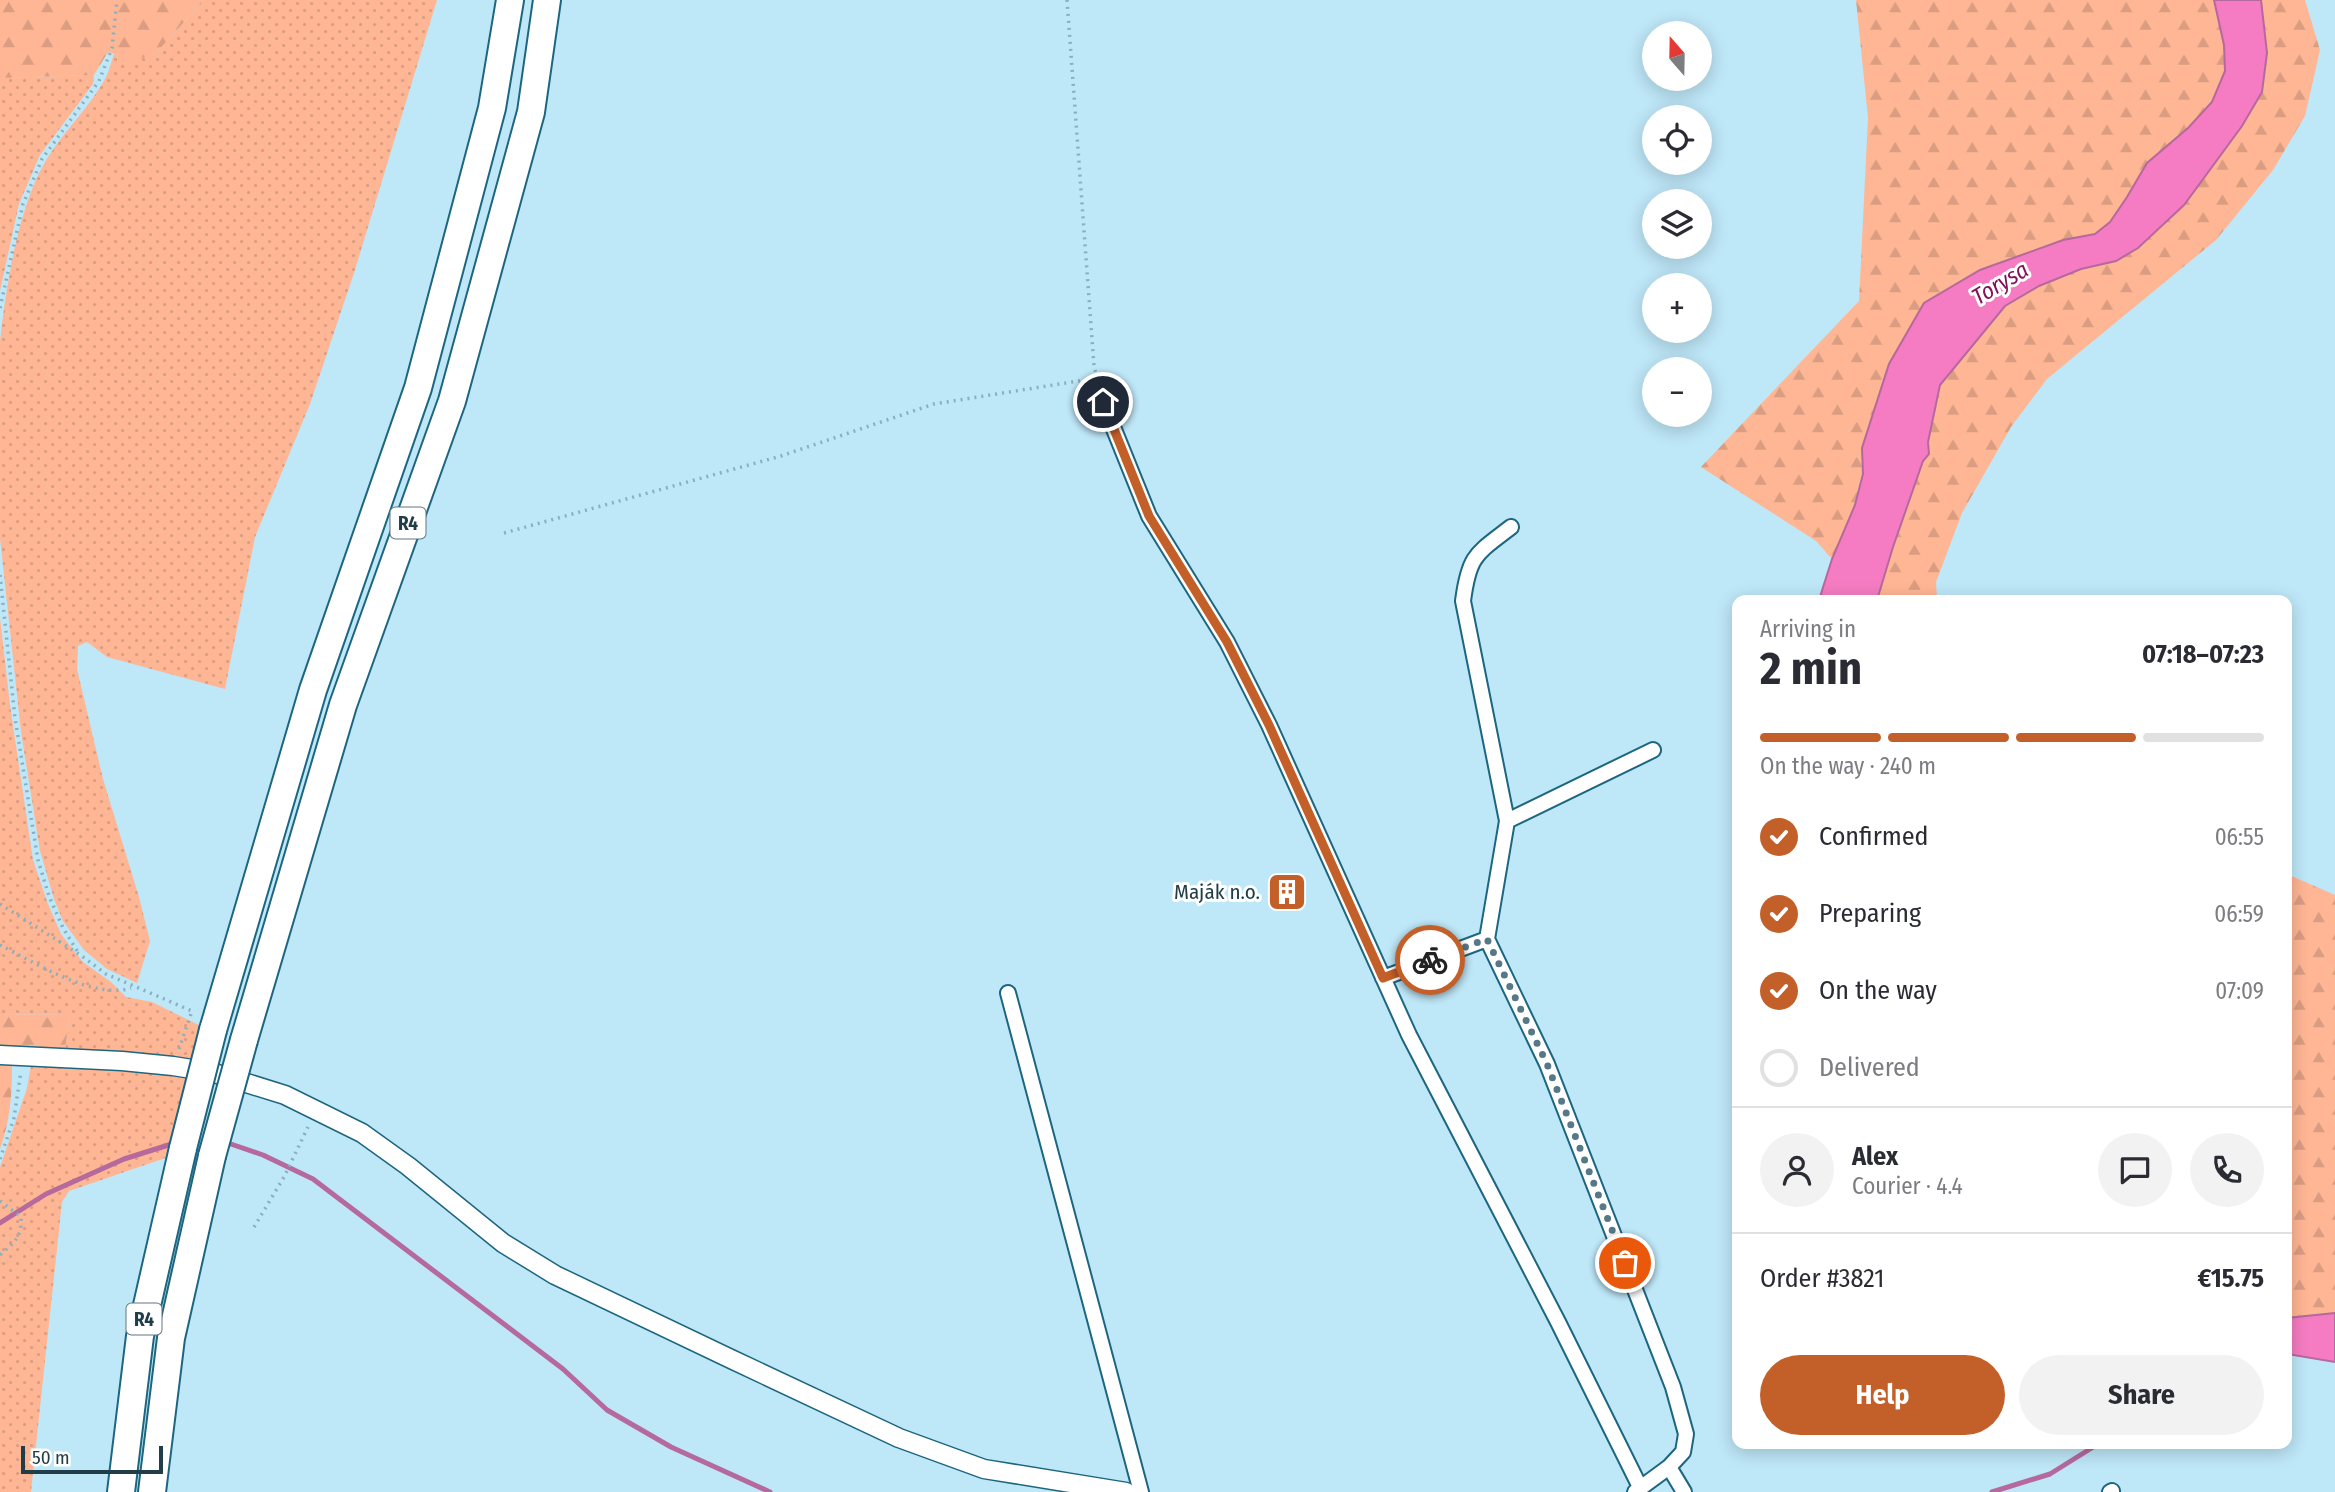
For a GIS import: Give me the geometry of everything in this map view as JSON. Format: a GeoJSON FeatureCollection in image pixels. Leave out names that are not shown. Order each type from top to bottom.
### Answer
{"type":"FeatureCollection","features":[{"type":"Feature","properties":{"kind":"highway","name":"R4"},"geometry":{"type":"LineString","coordinates":[[121,1492],[140,1336],[213,1030],[313,690],[418,388],[492,108],[510,0]]}},
{"type":"Feature","properties":{"kind":"highway","name":"R4"},"geometry":{"type":"LineString","coordinates":[[152,1492],[171,1338],[212,1156],[343,705],[452,401],[531,112],[547,0]]}},
{"type":"Feature","properties":{"kind":"street"},"geometry":{"type":"LineString","coordinates":[[1103,402],[1149,516],[1233,654],[1269,725],[1409,1035],[1558,1322],[1638,1490],[1669,1467],[1683,1452],[1686,1434],[1673,1387],[1547,1064],[1487,939],[1507,821],[1462,601],[1466,573],[1477,554],[1511,527]]}},
{"type":"Feature","properties":{"kind":"street"},"geometry":{"type":"LineString","coordinates":[[1507,821],[1653,750]]}},
{"type":"Feature","properties":{"kind":"street"},"geometry":{"type":"LineString","coordinates":[[1383,978],[1487,939]]}},
{"type":"Feature","properties":{"kind":"street"},"geometry":{"type":"LineString","coordinates":[[1008,993],[1141,1492]]}},
{"type":"Feature","properties":{"kind":"street"},"geometry":{"type":"LineString","coordinates":[[0,1055],[173,1066],[211,1072],[251,1083],[317,1110],[371,1140],[408,1166],[503,1243],[555,1275],[899,1438],[984,1469],[1126,1492]]}},
{"type":"Feature","properties":{"kind":"street"},"geometry":{"type":"LineString","coordinates":[[1669,1467],[1684,1492]]}},
{"type":"Feature","properties":{"kind":"path"},"geometry":{"type":"LineString","coordinates":[[0,308],[23,204],[42,159],[99,81],[112,48],[117,0]]}},
{"type":"Feature","properties":{"kind":"path"},"geometry":{"type":"LineString","coordinates":[[1067,0],[1094,366],[1103,402]]}},
{"type":"Feature","properties":{"kind":"path"},"geometry":{"type":"LineString","coordinates":[[504,533],[781,456],[934,404],[1097,377]]}},
{"type":"Feature","properties":{"kind":"path"},"geometry":{"type":"LineString","coordinates":[[0,575],[15,718],[38,860],[48,896],[79,954]]}},
{"type":"Feature","properties":{"kind":"path"},"geometry":{"type":"LineString","coordinates":[[0,904],[106,974],[192,1011],[173,1066]]}},
{"type":"Feature","properties":{"kind":"path"},"geometry":{"type":"LineString","coordinates":[[0,945],[71,980],[93,987],[114,992],[133,987]]}},
{"type":"Feature","properties":{"kind":"path"},"geometry":{"type":"LineString","coordinates":[[0,1159],[16,1108],[23,1055]]}},
{"type":"Feature","properties":{"kind":"path"},"geometry":{"type":"LineString","coordinates":[[254,1227],[284,1177],[317,1110]]}},
{"type":"Feature","properties":{"kind":"path"},"geometry":{"type":"LineString","coordinates":[[0,1201],[21,1217],[21,1229],[16,1241],[0,1255]]}},
{"type":"Feature","properties":{"kind":"green space"},"geometry":{"type":"Polygon","coordinates":[[[0,0],[204,0],[156,53],[117,67],[118,55],[108,52],[94,75],[0,78],[0,0]]]}},
{"type":"Feature","properties":{"kind":"green space"},"geometry":{"type":"Polygon","coordinates":[[[204,0],[437,0],[354,273],[310,404],[255,537],[225,689],[107,657],[87,642],[78,646],[77,669],[103,779],[150,941],[137,983],[107,969],[84,950],[63,921],[40,851],[21,732],[0,538],[0,341],[10,270],[22,219],[39,173],[50,154],[99,89],[114,54],[118,55],[117,66],[156,53],[204,0]]]}},
{"type":"Feature","properties":{"kind":"green space"},"geometry":{"type":"Polygon","coordinates":[[[1856,0],[2214,0],[2224,45],[2225,71],[2212,103],[2147,163],[2110,222],[2095,234],[2063,240],[1980,270],[1924,303],[1889,364],[1862,448],[1863,474],[1855,505],[1832,559],[1816,541],[1701,467],[1859,301],[1868,118],[1856,0]]]}},
{"type":"Feature","properties":{"kind":"green space"},"geometry":{"type":"Polygon","coordinates":[[[2261,0],[2305,0],[2320,50],[2305,116],[2273,170],[2216,240],[2047,379],[2011,427],[1962,513],[1936,582],[1937,595],[1879,595],[1923,461],[1929,454],[1928,442],[1940,385],[2005,306],[2039,286],[2081,269],[2116,261],[2138,248],[2184,205],[2267,53],[2261,0]]]}},
{"type":"Feature","properties":{"kind":"green space"},"geometry":{"type":"Polygon","coordinates":[[[94,75],[93,84],[40,155],[19,204],[0,291],[0,78],[94,75]]]}},
{"type":"Feature","properties":{"kind":"green space"},"geometry":{"type":"Polygon","coordinates":[[[0,618],[33,860],[61,934],[83,962],[111,982],[126,997],[152,1002],[205,1028],[198,1060],[65,1049],[70,1015],[0,1014],[0,618]]]}},
{"type":"Feature","properties":{"kind":"green space"},"geometry":{"type":"Polygon","coordinates":[[[2292,876],[2335,895],[2335,1313],[2292,1317],[2292,876]]]}},
{"type":"Feature","properties":{"kind":"green space"},"geometry":{"type":"Polygon","coordinates":[[[0,1014],[70,1015],[65,1049],[0,1045],[0,1014]]]}},
{"type":"Feature","properties":{"kind":"green space"},"geometry":{"type":"Polygon","coordinates":[[[0,1065],[12,1066],[12,1088],[0,1149],[0,1065]]]}},
{"type":"Feature","properties":{"kind":"green space"},"geometry":{"type":"Polygon","coordinates":[[[31,1065],[149,1072],[191,1078],[174,1155],[69,1191],[62,1202],[31,1492],[0,1492],[0,1167],[27,1088],[31,1065]]]}},
{"type":"Feature","properties":{"kind":"water","name":"Torysa"},"geometry":{"type":"Polygon","coordinates":[[[2214,0],[2261,0],[2267,53],[2262,92],[2242,126],[2184,205],[2138,248],[2116,261],[2081,269],[2039,286],[2005,306],[1940,385],[1928,442],[1929,454],[1923,461],[1879,595],[1821,595],[1832,559],[1855,505],[1863,474],[1862,448],[1889,364],[1924,303],[1980,270],[2063,240],[2095,234],[2110,222],[2147,163],[2188,128],[2212,102],[2225,71],[2224,45],[2214,0]]]}},
{"type":"Feature","properties":{"kind":"water"},"geometry":{"type":"Polygon","coordinates":[[[2335,1313],[2335,1362],[2292,1355],[2292,1317],[2335,1313]]]}},
{"type":"Feature","properties":{"kind":"waterway"},"geometry":{"type":"LineString","coordinates":[[0,1223],[46,1194],[124,1159],[178,1142]]}},
{"type":"Feature","properties":{"kind":"waterway"},"geometry":{"type":"LineString","coordinates":[[225,1142],[263,1155],[313,1179],[563,1369],[607,1410],[671,1447],[770,1492]]}},
{"type":"Feature","properties":{"kind":"waterway"},"geometry":{"type":"LineString","coordinates":[[1992,1492],[2050,1474],[2090,1449]]}},
{"type":"Feature","properties":{"kind":"way so far"},"geometry":{"type":"LineString","coordinates":[[1430,960],[1487,939],[1547,1064],[1625,1263]]}},
{"type":"Feature","properties":{"kind":"place","name":"Maják n.o."},"geometry":{"type":"Point","coordinates":[1287,892]}},
{"type":"Feature","properties":{"kind":"route"},"geometry":{"type":"LineString","coordinates":[[1103,402],[1149,516],[1227,642],[1269,725],[1383,978],[1430,960]]}}]}
